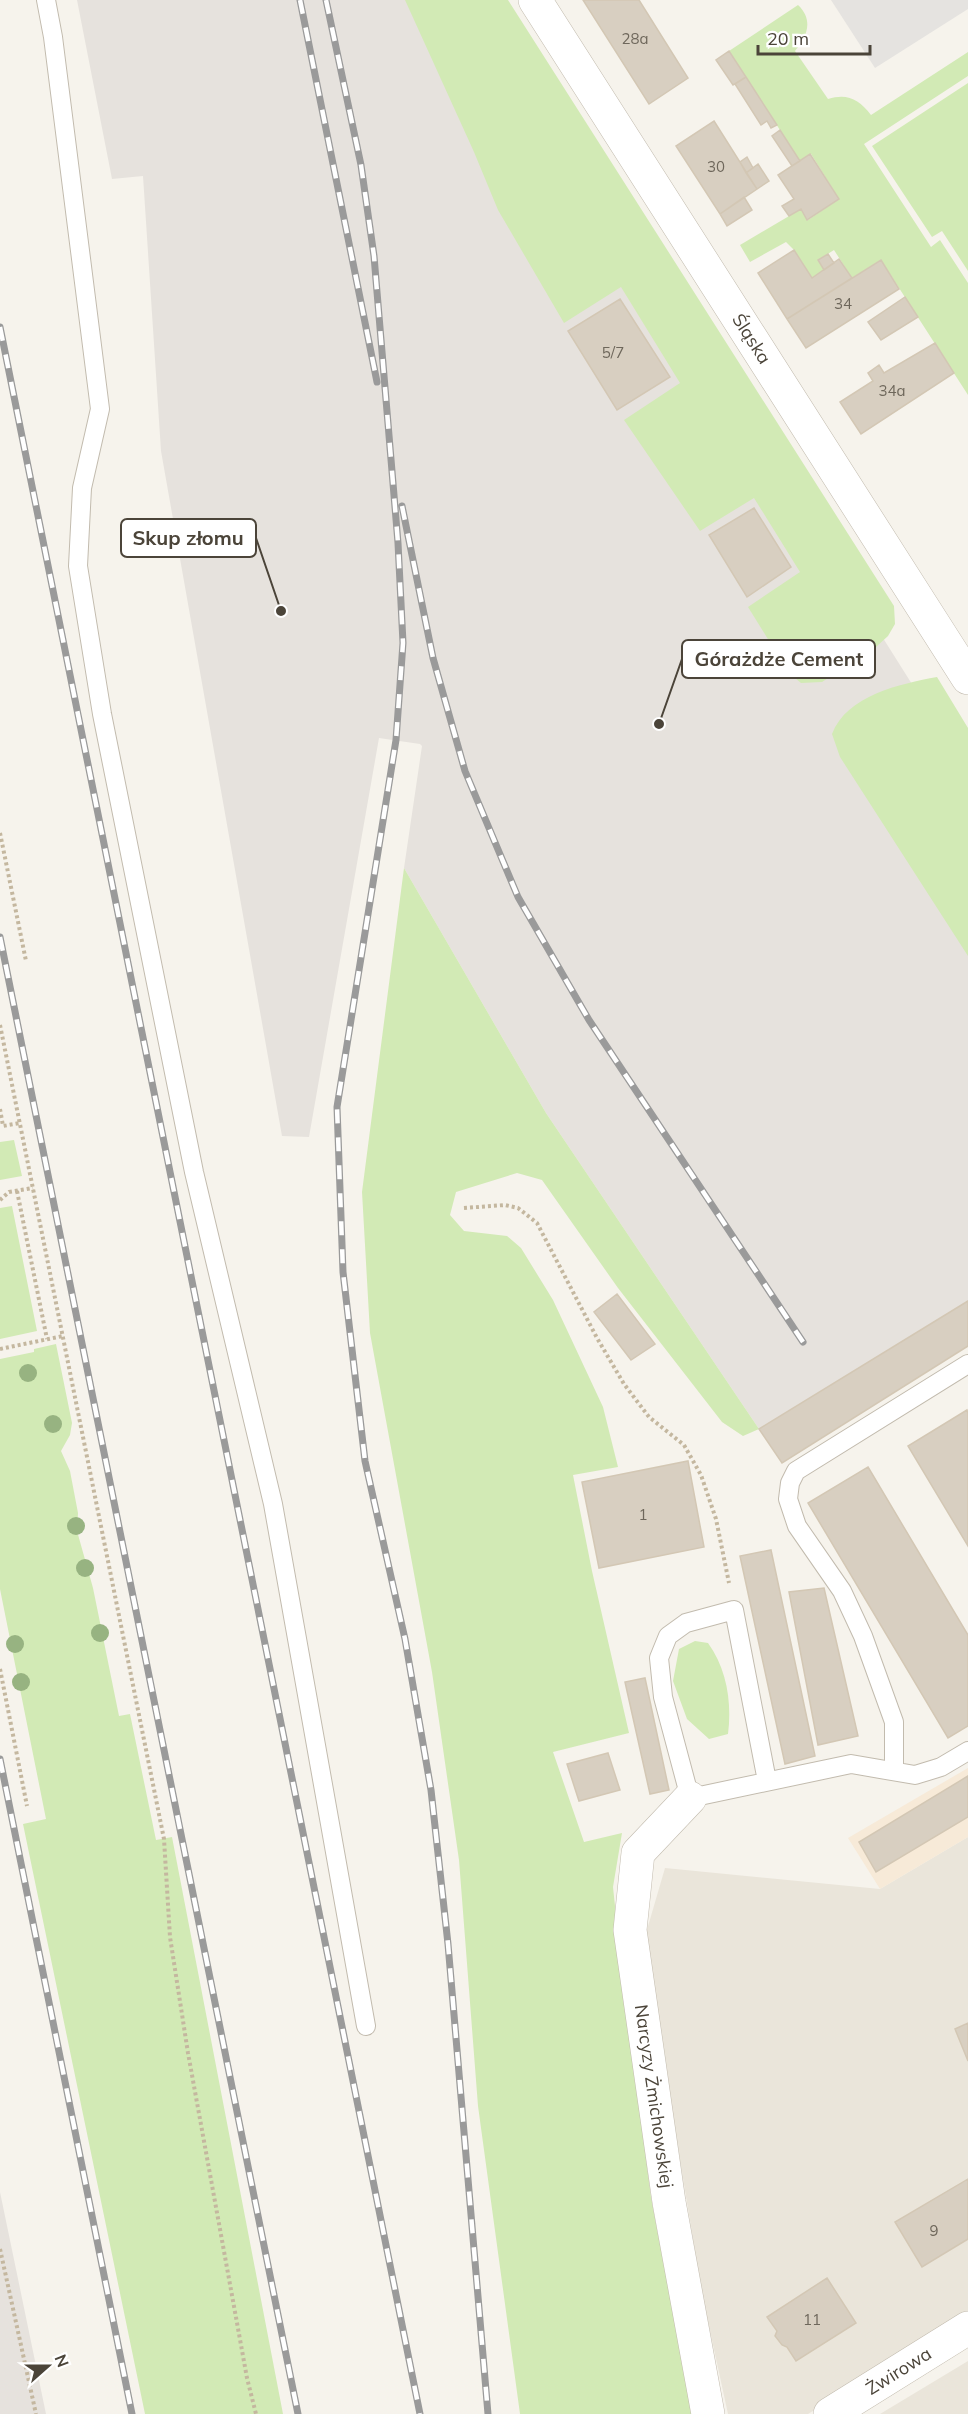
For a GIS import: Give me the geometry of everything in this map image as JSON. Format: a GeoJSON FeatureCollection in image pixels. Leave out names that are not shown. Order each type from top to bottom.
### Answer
{"type":"FeatureCollection","features":[{"type":"Feature","properties":{"kind":"street","name":"Śląska"},"geometry":{"type":"LineString","coordinates":[[535,0],[968,678]]}},
{"type":"Feature","properties":{"kind":"street","name":"Narcyzy Żmichowskiej"},"geometry":{"type":"LineString","coordinates":[[690,1798],[638,1853],[630,1930],[669,2202],[708,2414]]}},
{"type":"Feature","properties":{"kind":"street","name":"Żwirowa"},"geometry":{"type":"LineString","coordinates":[[830,2414],[968,2328]]}},
{"type":"Feature","properties":{"kind":"lane"},"geometry":{"type":"LineString","coordinates":[[46,0],[53,37],[100,409],[82,488],[78,566],[104,725],[194,1172],[273,1504],[366,2026]]}},
{"type":"Feature","properties":{"kind":"lane"},"geometry":{"type":"LineString","coordinates":[[894,1771],[894,1722],[863,1636],[842,1591],[797,1526],[788,1499],[790,1483],[796,1471],[968,1364]]}},
{"type":"Feature","properties":{"kind":"lane"},"geometry":{"type":"LineString","coordinates":[[767,1781],[734,1611],[686,1623],[668,1636],[658,1658],[663,1697],[690,1798],[851,1764],[915,1775],[941,1767],[968,1751]]}},
{"type":"Feature","properties":{"kind":"path"},"geometry":{"type":"LineString","coordinates":[[0,833],[26,961]]}},
{"type":"Feature","properties":{"kind":"path"},"geometry":{"type":"LineString","coordinates":[[0,1025],[164,1839],[170,1937],[188,2053],[256,2414]]}},
{"type":"Feature","properties":{"kind":"path"},"geometry":{"type":"LineString","coordinates":[[0,1108],[3,1126],[20,1123]]}},
{"type":"Feature","properties":{"kind":"path"},"geometry":{"type":"LineString","coordinates":[[0,1200],[9,1192],[33,1188]]}},
{"type":"Feature","properties":{"kind":"path"},"geometry":{"type":"LineString","coordinates":[[17,1191],[47,1339]]}},
{"type":"Feature","properties":{"kind":"path"},"geometry":{"type":"LineString","coordinates":[[464,1208],[505,1205],[518,1208],[537,1222],[597,1338],[624,1384],[650,1417],[684,1446],[702,1475],[716,1519],[734,1611]]}},
{"type":"Feature","properties":{"kind":"path"},"geometry":{"type":"LineString","coordinates":[[0,1349],[63,1336]]}},
{"type":"Feature","properties":{"kind":"path"},"geometry":{"type":"LineString","coordinates":[[0,1670],[27,1806]]}},
{"type":"Feature","properties":{"kind":"path"},"geometry":{"type":"LineString","coordinates":[[0,2249],[36,2414]]}},
{"type":"Feature","properties":{"kind":"shaded area"},"geometry":{"type":"Polygon","coordinates":[[[77,0],[481,0],[968,773],[968,1301],[759,1429],[546,1113],[404,868],[422,746],[420,744],[379,738],[309,1137],[282,1136],[161,451],[143,176],[112,179],[77,0]]]}},
{"type":"Feature","properties":{"kind":"shaded area"},"geometry":{"type":"Polygon","coordinates":[[[831,0],[968,0],[968,9],[875,68],[831,0]]]}},
{"type":"Feature","properties":{"kind":"shaded area"},"geometry":{"type":"Polygon","coordinates":[[[968,1768],[968,1837],[880,1889],[848,1838],[968,1768]]]}},
{"type":"Feature","properties":{"kind":"shaded area"},"geometry":{"type":"Polygon","coordinates":[[[968,1837],[968,2314],[808,2414],[728,2414],[702,2294],[644,1940],[665,1868],[880,1889],[968,1837]]]}},
{"type":"Feature","properties":{"kind":"shaded area"},"geometry":{"type":"Polygon","coordinates":[[[0,2192],[46,2414],[0,2414],[0,2192]]]}},
{"type":"Feature","properties":{"kind":"shaded area"},"geometry":{"type":"Polygon","coordinates":[[[968,2361],[968,2414],[880,2414],[968,2361]]]}},
{"type":"Feature","properties":{"kind":"green space"},"geometry":{"type":"Polygon","coordinates":[[[405,0],[508,0],[894,606],[895,624],[888,636],[876,647],[822,682],[801,683],[789,673],[748,607],[800,572],[754,498],[700,531],[624,420],[680,383],[621,287],[564,323],[498,210],[405,0]]]}},
{"type":"Feature","properties":{"kind":"green space"},"geometry":{"type":"Polygon","coordinates":[[[798,5],[806,17],[807,28],[803,40],[795,51],[828,99],[847,97],[857,101],[871,115],[968,52],[968,76],[864,144],[931,247],[940,240],[968,283],[968,395],[881,260],[852,278],[834,250],[818,260],[824,270],[812,278],[794,250],[786,242],[750,262],[740,245],[801,209],[808,220],[839,199],[811,154],[800,161],[729,51],[798,5]]]}},
{"type":"Feature","properties":{"kind":"green space"},"geometry":{"type":"Polygon","coordinates":[[[968,83],[968,271],[942,231],[932,237],[872,146],[968,83]]]}},
{"type":"Feature","properties":{"kind":"green space"},"geometry":{"type":"Polygon","coordinates":[[[937,677],[968,728],[968,956],[840,757],[832,734],[839,721],[862,701],[891,688],[937,677]]]}},
{"type":"Feature","properties":{"kind":"green space"},"geometry":{"type":"Polygon","coordinates":[[[404,868],[546,1113],[759,1429],[743,1436],[722,1422],[618,1288],[542,1180],[517,1173],[456,1192],[450,1215],[464,1231],[507,1236],[521,1248],[553,1300],[603,1407],[618,1467],[573,1475],[629,1733],[553,1752],[584,1842],[622,1833],[613,1887],[621,1963],[651,2197],[692,2414],[520,2414],[478,2106],[459,1860],[432,1672],[370,1333],[362,1192],[404,868]]]}},
{"type":"Feature","properties":{"kind":"green space"},"geometry":{"type":"Polygon","coordinates":[[[14,1140],[22,1176],[0,1180],[0,1142],[14,1140]]]}},
{"type":"Feature","properties":{"kind":"green space"},"geometry":{"type":"Polygon","coordinates":[[[12,1206],[37,1331],[0,1339],[0,1208],[12,1206]]]}},
{"type":"Feature","properties":{"kind":"green space"},"geometry":{"type":"Polygon","coordinates":[[[56,1344],[72,1423],[70,1435],[61,1451],[70,1471],[78,1513],[77,1531],[93,1588],[119,1716],[130,1714],[156,1840],[172,1837],[283,2414],[145,2414],[23,1824],[46,1819],[0,1589],[0,1359],[34,1352],[34,1349],[56,1344]]]}},
{"type":"Feature","properties":{"kind":"green space"},"geometry":{"type":"Polygon","coordinates":[[[695,1641],[708,1643],[720,1664],[727,1687],[728,1734],[709,1739],[687,1719],[673,1681],[679,1649],[695,1641]]]}},
{"type":"Feature","properties":{"kind":"building"},"geometry":{"type":"Polygon","coordinates":[[[583,0],[639,0],[688,78],[649,104],[583,0]]]}},
{"type":"Feature","properties":{"kind":"building"},"geometry":{"type":"Polygon","coordinates":[[[729,51],[746,77],[733,85],[716,60],[729,51]]]}},
{"type":"Feature","properties":{"kind":"building"},"geometry":{"type":"Polygon","coordinates":[[[746,77],[777,125],[771,128],[767,121],[761,125],[735,84],[746,77]]]}},
{"type":"Feature","properties":{"kind":"building"},"geometry":{"type":"Polygon","coordinates":[[[714,121],[757,189],[720,214],[676,146],[714,121]]]}},
{"type":"Feature","properties":{"kind":"building"},"geometry":{"type":"Polygon","coordinates":[[[780,130],[800,161],[792,166],[772,136],[780,130]]]}},
{"type":"Feature","properties":{"kind":"building"},"geometry":{"type":"Polygon","coordinates":[[[810,154],[839,199],[807,220],[801,209],[789,216],[782,206],[794,199],[778,175],[810,154]]]}},
{"type":"Feature","properties":{"kind":"building"},"geometry":{"type":"Polygon","coordinates":[[[747,157],[753,168],[746,173],[740,162],[747,157]]]}},
{"type":"Feature","properties":{"kind":"building"},"geometry":{"type":"Polygon","coordinates":[[[758,164],[769,181],[757,189],[746,173],[758,164]]]}},
{"type":"Feature","properties":{"kind":"building"},"geometry":{"type":"Polygon","coordinates":[[[744,197],[752,210],[727,226],[720,214],[744,197]]]}},
{"type":"Feature","properties":{"kind":"building"},"geometry":{"type":"Polygon","coordinates":[[[794,250],[812,278],[839,259],[852,278],[787,319],[758,273],[794,250]]]}},
{"type":"Feature","properties":{"kind":"building"},"geometry":{"type":"Polygon","coordinates":[[[828,254],[834,263],[824,270],[818,260],[828,254]]]}},
{"type":"Feature","properties":{"kind":"building"},"geometry":{"type":"Polygon","coordinates":[[[881,260],[899,289],[806,348],[787,319],[881,260]]]}},
{"type":"Feature","properties":{"kind":"building"},"geometry":{"type":"Polygon","coordinates":[[[905,297],[918,317],[881,340],[868,322],[905,297]]]}},
{"type":"Feature","properties":{"kind":"building"},"geometry":{"type":"Polygon","coordinates":[[[620,299],[670,377],[617,410],[568,331],[620,299]]]}},
{"type":"Feature","properties":{"kind":"building"},"geometry":{"type":"Polygon","coordinates":[[[935,343],[954,373],[861,434],[840,402],[873,381],[868,373],[879,365],[884,373],[935,343]]]}},
{"type":"Feature","properties":{"kind":"building"},"geometry":{"type":"Polygon","coordinates":[[[754,508],[791,567],[747,597],[709,535],[754,508]]]}},
{"type":"Feature","properties":{"kind":"building"},"geometry":{"type":"Polygon","coordinates":[[[617,1294],[655,1344],[631,1360],[594,1312],[617,1294]]]}},
{"type":"Feature","properties":{"kind":"building"},"geometry":{"type":"Polygon","coordinates":[[[968,1301],[968,1346],[782,1463],[759,1429],[968,1301]]]}},
{"type":"Feature","properties":{"kind":"building"},"geometry":{"type":"Polygon","coordinates":[[[967,1410],[968,1413],[968,1546],[908,1446],[967,1410]]]}},
{"type":"Feature","properties":{"kind":"building"},"geometry":{"type":"Polygon","coordinates":[[[688,1461],[704,1547],[599,1568],[582,1482],[688,1461]]]}},
{"type":"Feature","properties":{"kind":"building"},"geometry":{"type":"Polygon","coordinates":[[[868,1467],[968,1635],[968,1726],[948,1738],[808,1503],[868,1467]]]}},
{"type":"Feature","properties":{"kind":"building"},"geometry":{"type":"Polygon","coordinates":[[[771,1550],[815,1756],[785,1764],[740,1556],[771,1550]]]}},
{"type":"Feature","properties":{"kind":"building"},"geometry":{"type":"Polygon","coordinates":[[[824,1588],[858,1736],[818,1745],[789,1592],[824,1588]]]}},
{"type":"Feature","properties":{"kind":"building"},"geometry":{"type":"Polygon","coordinates":[[[645,1678],[669,1790],[650,1794],[625,1682],[645,1678]]]}},
{"type":"Feature","properties":{"kind":"building"},"geometry":{"type":"Polygon","coordinates":[[[608,1753],[620,1790],[579,1801],[567,1764],[608,1753]]]}},
{"type":"Feature","properties":{"kind":"building"},"geometry":{"type":"Polygon","coordinates":[[[968,1776],[968,1817],[876,1872],[859,1842],[968,1776]]]}},
{"type":"Feature","properties":{"kind":"building"},"geometry":{"type":"Polygon","coordinates":[[[968,2023],[968,2061],[955,2029],[968,2023]]]}},
{"type":"Feature","properties":{"kind":"building"},"geometry":{"type":"Polygon","coordinates":[[[968,2179],[968,2239],[922,2267],[895,2222],[968,2179]]]}},
{"type":"Feature","properties":{"kind":"building"},"geometry":{"type":"Polygon","coordinates":[[[827,2278],[856,2323],[796,2361],[787,2347],[782,2345],[775,2336],[777,2331],[767,2317],[827,2278]]]}},
{"type":"Feature","properties":{"kind":"railway"},"geometry":{"type":"LineString","coordinates":[[300,0],[377,382]]}},
{"type":"Feature","properties":{"kind":"railway"},"geometry":{"type":"LineString","coordinates":[[326,0],[361,165],[374,256],[398,543],[403,643],[396,740],[337,1107],[343,1272],[365,1461],[405,1639],[431,1790],[448,1944],[488,2414]]}},
{"type":"Feature","properties":{"kind":"railway"},"geometry":{"type":"LineString","coordinates":[[0,327],[420,2414]]}},
{"type":"Feature","properties":{"kind":"railway"},"geometry":{"type":"LineString","coordinates":[[402,506],[433,658],[465,771],[518,897],[589,1020],[803,1342]]}},
{"type":"Feature","properties":{"kind":"railway"},"geometry":{"type":"LineString","coordinates":[[0,937],[298,2414]]}},
{"type":"Feature","properties":{"kind":"railway"},"geometry":{"type":"LineString","coordinates":[[0,1759],[132,2414]]}},
{"type":"Feature","properties":{"kind":"place","name":"Skup złomu"},"geometry":{"type":"Point","coordinates":[281,611]}},
{"type":"Feature","properties":{"kind":"place","name":"Górażdże Cement"},"geometry":{"type":"Point","coordinates":[659,724]}}]}
